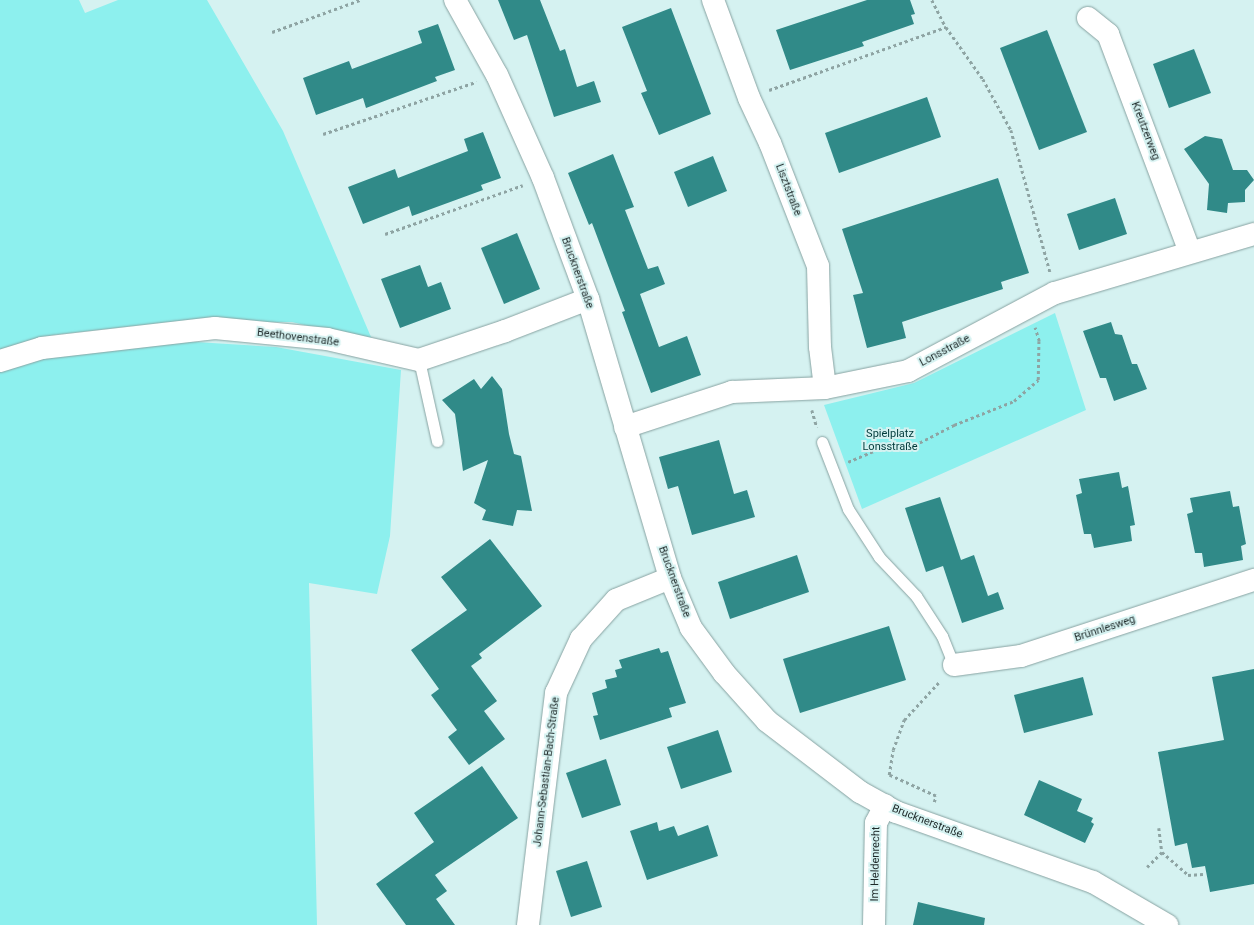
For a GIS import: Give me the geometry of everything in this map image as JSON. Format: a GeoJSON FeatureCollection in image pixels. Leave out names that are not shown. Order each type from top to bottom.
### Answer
{"type":"FeatureCollection","features":[{"type":"Feature","properties":{"kind":"street","name":"Brucknerstraße"},"geometry":{"type":"LineString","coordinates":[[455,0],[497,74],[543,178],[588,300],[670,578],[691,628],[724,673],[767,721],[860,792],[928,824],[1093,882],[1167,925]]}},
{"type":"Feature","properties":{"kind":"street","name":"Lisztstraße"},"geometry":{"type":"LineString","coordinates":[[713,0],[748,98],[770,143],[818,266],[820,347],[816,389]]}},
{"type":"Feature","properties":{"kind":"street","name":"Kreutzerweg"},"geometry":{"type":"LineString","coordinates":[[1088,18],[1108,34],[1190,252]]}},
{"type":"Feature","properties":{"kind":"street","name":"Lonsstraße"},"geometry":{"type":"LineString","coordinates":[[625,427],[732,392],[816,389],[908,371],[1056,293],[1254,234]]}},
{"type":"Feature","properties":{"kind":"street"},"geometry":{"type":"LineString","coordinates":[[419,360],[505,331],[588,300]]}},
{"type":"Feature","properties":{"kind":"street","name":"Beethovenstraße"},"geometry":{"type":"LineString","coordinates":[[0,360],[42,348],[215,328],[327,339],[419,360]]}},
{"type":"Feature","properties":{"kind":"street","name":"Johann-Sebastian-Bach-Straße"},"geometry":{"type":"LineString","coordinates":[[528,925],[556,693],[580,639],[616,600],[670,578]]}},
{"type":"Feature","properties":{"kind":"street","name":"Brünnlesweg"},"geometry":{"type":"LineString","coordinates":[[954,665],[1021,656],[1254,580]]}},
{"type":"Feature","properties":{"kind":"street","name":"Im Heldenrecht"},"geometry":{"type":"LineString","coordinates":[[874,925],[876,823],[885,805]]}},
{"type":"Feature","properties":{"kind":"lane"},"geometry":{"type":"LineString","coordinates":[[419,360],[437,441]]}},
{"type":"Feature","properties":{"kind":"lane"},"geometry":{"type":"LineString","coordinates":[[822,442],[848,508],[879,557],[916,596],[942,636],[954,665]]}},
{"type":"Feature","properties":{"kind":"path"},"geometry":{"type":"LineString","coordinates":[[272,32],[360,0]]}},
{"type":"Feature","properties":{"kind":"path"},"geometry":{"type":"LineString","coordinates":[[932,0],[946,27],[983,79],[1011,130],[1040,230],[1056,293]]}},
{"type":"Feature","properties":{"kind":"path"},"geometry":{"type":"LineString","coordinates":[[748,98],[946,27]]}},
{"type":"Feature","properties":{"kind":"path"},"geometry":{"type":"LineString","coordinates":[[322,134],[497,74]]}},
{"type":"Feature","properties":{"kind":"path"},"geometry":{"type":"LineString","coordinates":[[385,234],[543,178]]}},
{"type":"Feature","properties":{"kind":"path"},"geometry":{"type":"LineString","coordinates":[[832,468],[879,449],[909,448],[954,425],[1014,401],[1038,380],[1039,341],[1029,307]]}},
{"type":"Feature","properties":{"kind":"path"},"geometry":{"type":"LineString","coordinates":[[816,389],[822,442]]}},
{"type":"Feature","properties":{"kind":"path"},"geometry":{"type":"LineString","coordinates":[[936,796],[888,775],[893,750],[904,720],[954,665]]}},
{"type":"Feature","properties":{"kind":"path"},"geometry":{"type":"LineString","coordinates":[[1159,828],[1162,852],[1188,875],[1203,874]]}},
{"type":"Feature","properties":{"kind":"path"},"geometry":{"type":"LineString","coordinates":[[1147,867],[1162,852]]}},
{"type":"Feature","properties":{"kind":"green space"},"geometry":{"type":"Polygon","coordinates":[[[0,0],[79,0],[85,13],[118,0],[207,0],[283,131],[371,337],[375,342],[292,322],[170,322],[53,335],[0,350],[0,0]]]}},
{"type":"Feature","properties":{"kind":"green space","name":"Spielplatz Lonsstraße"},"geometry":{"type":"Polygon","coordinates":[[[1055,313],[1086,410],[862,509],[824,405],[914,383],[1055,313]]]}},
{"type":"Feature","properties":{"kind":"green space"},"geometry":{"type":"Polygon","coordinates":[[[180,341],[276,347],[401,370],[390,536],[377,594],[309,583],[317,925],[0,925],[0,370],[55,355],[180,341]]]}},
{"type":"Feature","properties":{"kind":"building"},"geometry":{"type":"Polygon","coordinates":[[[498,0],[540,0],[560,51],[565,49],[577,87],[594,81],[601,102],[554,117],[527,35],[514,40],[498,0]]]}},
{"type":"Feature","properties":{"kind":"building"},"geometry":{"type":"Polygon","coordinates":[[[867,0],[910,0],[915,14],[911,15],[914,24],[862,42],[864,46],[790,70],[776,30],[867,0]]]}},
{"type":"Feature","properties":{"kind":"building"},"geometry":{"type":"Polygon","coordinates":[[[671,8],[711,114],[659,135],[641,93],[647,91],[622,27],[671,8]]]}},
{"type":"Feature","properties":{"kind":"building"},"geometry":{"type":"Polygon","coordinates":[[[438,24],[455,70],[435,77],[437,81],[366,108],[363,98],[316,115],[303,78],[349,61],[352,69],[422,43],[418,31],[438,24]]]}},
{"type":"Feature","properties":{"kind":"building"},"geometry":{"type":"Polygon","coordinates":[[[1047,30],[1087,132],[1039,150],[1000,48],[1047,30]]]}},
{"type":"Feature","properties":{"kind":"building"},"geometry":{"type":"Polygon","coordinates":[[[1194,49],[1211,93],[1169,108],[1153,64],[1194,49]]]}},
{"type":"Feature","properties":{"kind":"building"},"geometry":{"type":"Polygon","coordinates":[[[927,97],[941,137],[839,173],[825,133],[927,97]]]}},
{"type":"Feature","properties":{"kind":"building"},"geometry":{"type":"Polygon","coordinates":[[[483,132],[501,178],[481,185],[483,190],[412,216],[409,206],[363,224],[348,187],[395,169],[398,178],[468,151],[464,139],[483,132]]]}},
{"type":"Feature","properties":{"kind":"building"},"geometry":{"type":"Polygon","coordinates":[[[1205,136],[1222,139],[1233,170],[1247,170],[1254,180],[1245,190],[1245,202],[1228,203],[1227,213],[1207,210],[1209,184],[1184,149],[1205,136]]]}},
{"type":"Feature","properties":{"kind":"building"},"geometry":{"type":"Polygon","coordinates":[[[613,154],[634,207],[625,210],[648,269],[658,266],[665,284],[640,294],[659,347],[687,336],[701,375],[651,393],[622,312],[625,311],[592,223],[589,225],[568,173],[613,154]]]}},
{"type":"Feature","properties":{"kind":"building"},"geometry":{"type":"Polygon","coordinates":[[[713,156],[727,191],[688,207],[674,172],[713,156]]]}},
{"type":"Feature","properties":{"kind":"building"},"geometry":{"type":"Polygon","coordinates":[[[998,178],[1029,273],[1001,282],[1003,289],[902,322],[906,338],[867,348],[853,295],[863,293],[842,229],[998,178]]]}},
{"type":"Feature","properties":{"kind":"building"},"geometry":{"type":"Polygon","coordinates":[[[1115,198],[1127,234],[1079,250],[1067,214],[1115,198]]]}},
{"type":"Feature","properties":{"kind":"building"},"geometry":{"type":"Polygon","coordinates":[[[517,233],[540,289],[504,304],[481,248],[517,233]]]}},
{"type":"Feature","properties":{"kind":"building"},"geometry":{"type":"Polygon","coordinates":[[[420,265],[428,287],[441,282],[451,309],[400,328],[381,279],[420,265]]]}},
{"type":"Feature","properties":{"kind":"building"},"geometry":{"type":"Polygon","coordinates":[[[1111,322],[1115,334],[1122,335],[1132,364],[1137,364],[1147,389],[1114,401],[1106,378],[1100,378],[1083,331],[1111,322]]]}},
{"type":"Feature","properties":{"kind":"building"},"geometry":{"type":"Polygon","coordinates":[[[492,376],[502,389],[509,434],[514,454],[521,456],[532,511],[517,510],[513,526],[482,520],[486,510],[474,503],[488,460],[463,471],[455,414],[442,400],[474,379],[481,389],[492,376]]]}},
{"type":"Feature","properties":{"kind":"building"},"geometry":{"type":"Polygon","coordinates":[[[719,440],[734,494],[747,490],[755,517],[692,535],[678,486],[668,489],[659,457],[719,440]]]}},
{"type":"Feature","properties":{"kind":"building"},"geometry":{"type":"Polygon","coordinates":[[[1119,472],[1122,488],[1128,486],[1135,525],[1130,526],[1132,541],[1094,548],[1091,534],[1084,534],[1076,495],[1082,493],[1079,479],[1119,472]]]}},
{"type":"Feature","properties":{"kind":"building"},"geometry":{"type":"Polygon","coordinates":[[[1230,491],[1233,507],[1239,506],[1246,544],[1241,546],[1243,560],[1204,567],[1202,553],[1195,553],[1187,514],[1193,512],[1190,498],[1230,491]]]}},
{"type":"Feature","properties":{"kind":"building"},"geometry":{"type":"Polygon","coordinates":[[[940,497],[961,560],[974,555],[988,596],[998,592],[1004,609],[962,623],[943,566],[926,572],[905,508],[940,497]]]}},
{"type":"Feature","properties":{"kind":"building"},"geometry":{"type":"Polygon","coordinates":[[[490,539],[542,606],[479,654],[482,658],[471,666],[497,701],[484,711],[505,739],[469,765],[448,737],[457,730],[431,695],[439,689],[411,650],[467,610],[441,577],[490,539]]]}},
{"type":"Feature","properties":{"kind":"building"},"geometry":{"type":"Polygon","coordinates":[[[797,555],[809,592],[730,619],[718,582],[797,555]]]}},
{"type":"Feature","properties":{"kind":"building"},"geometry":{"type":"Polygon","coordinates":[[[889,626],[906,680],[800,713],[783,659],[889,626]]]}},
{"type":"Feature","properties":{"kind":"building"},"geometry":{"type":"Polygon","coordinates":[[[659,648],[661,653],[668,651],[686,703],[669,708],[672,717],[600,740],[593,716],[598,715],[592,693],[607,688],[605,680],[617,677],[615,670],[622,668],[619,660],[659,648]]]}},
{"type":"Feature","properties":{"kind":"building"},"geometry":{"type":"Polygon","coordinates":[[[1254,669],[1254,884],[1210,892],[1205,866],[1192,868],[1187,843],[1175,846],[1158,752],[1224,740],[1212,677],[1254,669]]]}},
{"type":"Feature","properties":{"kind":"building"},"geometry":{"type":"Polygon","coordinates":[[[1083,677],[1093,715],[1024,733],[1014,695],[1083,677]]]}},
{"type":"Feature","properties":{"kind":"building"},"geometry":{"type":"Polygon","coordinates":[[[718,730],[732,772],[681,789],[667,747],[718,730]]]}},
{"type":"Feature","properties":{"kind":"building"},"geometry":{"type":"Polygon","coordinates":[[[606,759],[621,805],[582,818],[566,773],[606,759]]]}},
{"type":"Feature","properties":{"kind":"building"},"geometry":{"type":"Polygon","coordinates":[[[482,766],[518,818],[435,875],[447,891],[436,899],[455,925],[406,925],[376,884],[434,842],[414,813],[482,766]]]}},
{"type":"Feature","properties":{"kind":"building"},"geometry":{"type":"Polygon","coordinates":[[[1039,780],[1082,799],[1077,811],[1093,818],[1091,822],[1094,824],[1085,843],[1024,815],[1039,780]]]}},
{"type":"Feature","properties":{"kind":"building"},"geometry":{"type":"Polygon","coordinates":[[[657,822],[659,831],[674,826],[678,836],[708,825],[718,856],[647,880],[630,831],[657,822]]]}},
{"type":"Feature","properties":{"kind":"building"},"geometry":{"type":"Polygon","coordinates":[[[587,861],[602,907],[571,917],[556,871],[587,861]]]}},
{"type":"Feature","properties":{"kind":"building"},"geometry":{"type":"Polygon","coordinates":[[[918,902],[985,918],[984,925],[913,925],[918,902]]]}}]}
